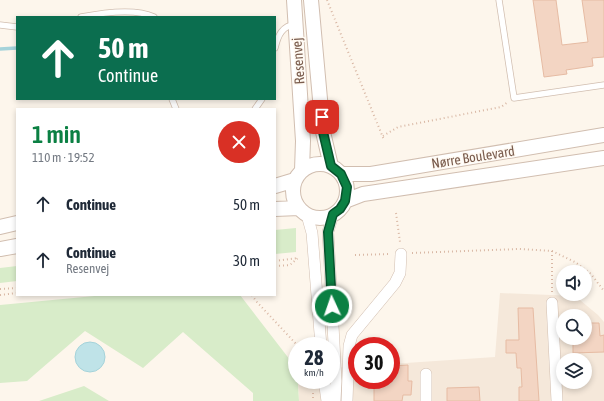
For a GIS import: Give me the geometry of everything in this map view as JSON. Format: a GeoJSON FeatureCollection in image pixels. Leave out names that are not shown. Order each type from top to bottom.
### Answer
{"type":"FeatureCollection","features":[{"type":"Feature","properties":{"kind":"street","name":"Resenvej"},"geometry":{"type":"LineString","coordinates":[[294,0],[303,141],[298,175]]}},
{"type":"Feature","properties":{"kind":"street","name":"Resenvej"},"geometry":{"type":"LineString","coordinates":[[311,0],[323,132],[336,170]]}},
{"type":"Feature","properties":{"kind":"street","name":"Nørre Boulevard"},"geometry":{"type":"LineString","coordinates":[[336,170],[371,174],[604,135]]}},
{"type":"Feature","properties":{"kind":"street","name":"Nørre Boulevard"},"geometry":{"type":"LineString","coordinates":[[345,201],[363,194],[604,158]]}},
{"type":"Feature","properties":{"kind":"street"},"geometry":{"type":"LineString","coordinates":[[276,186],[316,164],[336,170],[347,187],[345,201],[340,209],[333,214],[320,218],[303,211],[276,209]]}},
{"type":"Feature","properties":{"kind":"street"},"geometry":{"type":"LineString","coordinates":[[298,175],[293,194],[303,211],[312,233],[320,337]]}},
{"type":"Feature","properties":{"kind":"street"},"geometry":{"type":"LineString","coordinates":[[333,214],[328,232],[336,381],[335,401]]}},
{"type":"Feature","properties":{"kind":"street"},"geometry":{"type":"LineString","coordinates":[[0,227],[16,223]]}},
{"type":"Feature","properties":{"kind":"street"},"geometry":{"type":"LineString","coordinates":[[0,249],[16,246]]}},
{"type":"Feature","properties":{"kind":"street"},"geometry":{"type":"LineString","coordinates":[[347,401],[349,346],[352,335],[395,283],[400,273],[402,254]]}},
{"type":"Feature","properties":{"kind":"street"},"geometry":{"type":"LineString","coordinates":[[552,303],[557,401]]}},
{"type":"Feature","properties":{"kind":"street"},"geometry":{"type":"LineString","coordinates":[[426,374],[426,401]]}},
{"type":"Feature","properties":{"kind":"street"},"geometry":{"type":"LineString","coordinates":[[325,389],[327,401]]}},
{"type":"Feature","properties":{"kind":"lane"},"geometry":{"type":"LineString","coordinates":[[499,0],[514,98],[604,85]]}},
{"type":"Feature","properties":{"kind":"lane"},"geometry":{"type":"LineString","coordinates":[[86,16],[100,13],[136,12],[150,16]]}},
{"type":"Feature","properties":{"kind":"lane"},"geometry":{"type":"LineString","coordinates":[[276,45],[281,31],[287,25],[296,24]]}},
{"type":"Feature","properties":{"kind":"lane"},"geometry":{"type":"LineString","coordinates":[[0,25],[16,27]]}},
{"type":"Feature","properties":{"kind":"path"},"geometry":{"type":"LineString","coordinates":[[327,0],[384,140]]}},
{"type":"Feature","properties":{"kind":"path"},"geometry":{"type":"LineString","coordinates":[[383,136],[398,127],[501,107],[514,98]]}},
{"type":"Feature","properties":{"kind":"path"},"geometry":{"type":"LineString","coordinates":[[396,213],[402,254]]}},
{"type":"Feature","properties":{"kind":"path"},"geometry":{"type":"LineString","coordinates":[[355,255],[519,249],[552,251],[575,262],[591,274],[604,290]]}},
{"type":"Feature","properties":{"kind":"path"},"geometry":{"type":"LineString","coordinates":[[552,251],[552,303]]}},
{"type":"Feature","properties":{"kind":"path"},"geometry":{"type":"LineString","coordinates":[[276,261],[298,258],[290,265],[276,266]]}},
{"type":"Feature","properties":{"kind":"path"},"geometry":{"type":"LineString","coordinates":[[0,289],[16,288]]}},
{"type":"Feature","properties":{"kind":"path"},"geometry":{"type":"LineString","coordinates":[[0,295],[16,293]]}},
{"type":"Feature","properties":{"kind":"path"},"geometry":{"type":"LineString","coordinates":[[253,296],[290,337]]}},
{"type":"Feature","properties":{"kind":"shaded area"},"geometry":{"type":"Polygon","coordinates":[[[500,293],[556,295],[556,301],[581,301],[591,309],[556,309],[556,345],[592,345],[592,310],[604,322],[604,401],[299,401],[298,389],[340,389],[340,367],[348,367],[348,389],[400,389],[400,363],[495,357],[500,293]]]}},
{"type":"Feature","properties":{"kind":"green space"},"geometry":{"type":"Polygon","coordinates":[[[296,228],[296,252],[276,254],[276,230],[296,228]]]}},
{"type":"Feature","properties":{"kind":"green space"},"geometry":{"type":"Polygon","coordinates":[[[16,266],[16,281],[0,283],[0,268],[16,266]]]}},
{"type":"Feature","properties":{"kind":"green space"},"geometry":{"type":"Polygon","coordinates":[[[94,296],[241,296],[288,357],[288,389],[298,389],[299,401],[253,401],[253,393],[183,332],[143,368],[85,331],[27,381],[0,383],[0,305],[94,296]]]}},
{"type":"Feature","properties":{"kind":"green space"},"geometry":{"type":"Polygon","coordinates":[[[84,386],[109,401],[39,401],[84,386]]]}},
{"type":"Feature","properties":{"kind":"water"},"geometry":{"type":"Polygon","coordinates":[[[90,342],[101,346],[105,357],[101,368],[90,372],[79,368],[75,357],[79,346],[90,342]]]}},
{"type":"Feature","properties":{"kind":"building"},"geometry":{"type":"Polygon","coordinates":[[[533,0],[556,0],[562,45],[588,42],[582,0],[604,0],[604,57],[592,58],[593,66],[566,70],[567,74],[544,77],[533,0]]]}},
{"type":"Feature","properties":{"kind":"building"},"geometry":{"type":"Polygon","coordinates":[[[518,308],[533,308],[539,401],[519,401],[519,387],[522,387],[521,368],[517,368],[516,353],[506,353],[506,340],[519,340],[518,308]]]}},
{"type":"Feature","properties":{"kind":"building"},"geometry":{"type":"Polygon","coordinates":[[[592,323],[599,323],[600,336],[604,335],[604,352],[573,353],[573,345],[592,345],[592,323]]]}},
{"type":"Feature","properties":{"kind":"building"},"geometry":{"type":"Polygon","coordinates":[[[408,365],[408,381],[412,381],[411,395],[403,395],[402,401],[374,401],[374,389],[400,389],[400,366],[408,365]]]}},
{"type":"Feature","properties":{"kind":"building"},"geometry":{"type":"Polygon","coordinates":[[[479,387],[480,401],[447,401],[447,388],[479,387]]]}},
{"type":"Feature","properties":{"kind":"waterway"},"geometry":{"type":"LineString","coordinates":[[0,49],[16,48]]}},
{"type":"Feature","properties":{"kind":"route"},"geometry":{"type":"LineString","coordinates":[[322,117],[323,132],[331,166],[337,169],[341,174],[347,187],[345,201],[340,209],[333,214],[328,232],[332,306]]}}]}
